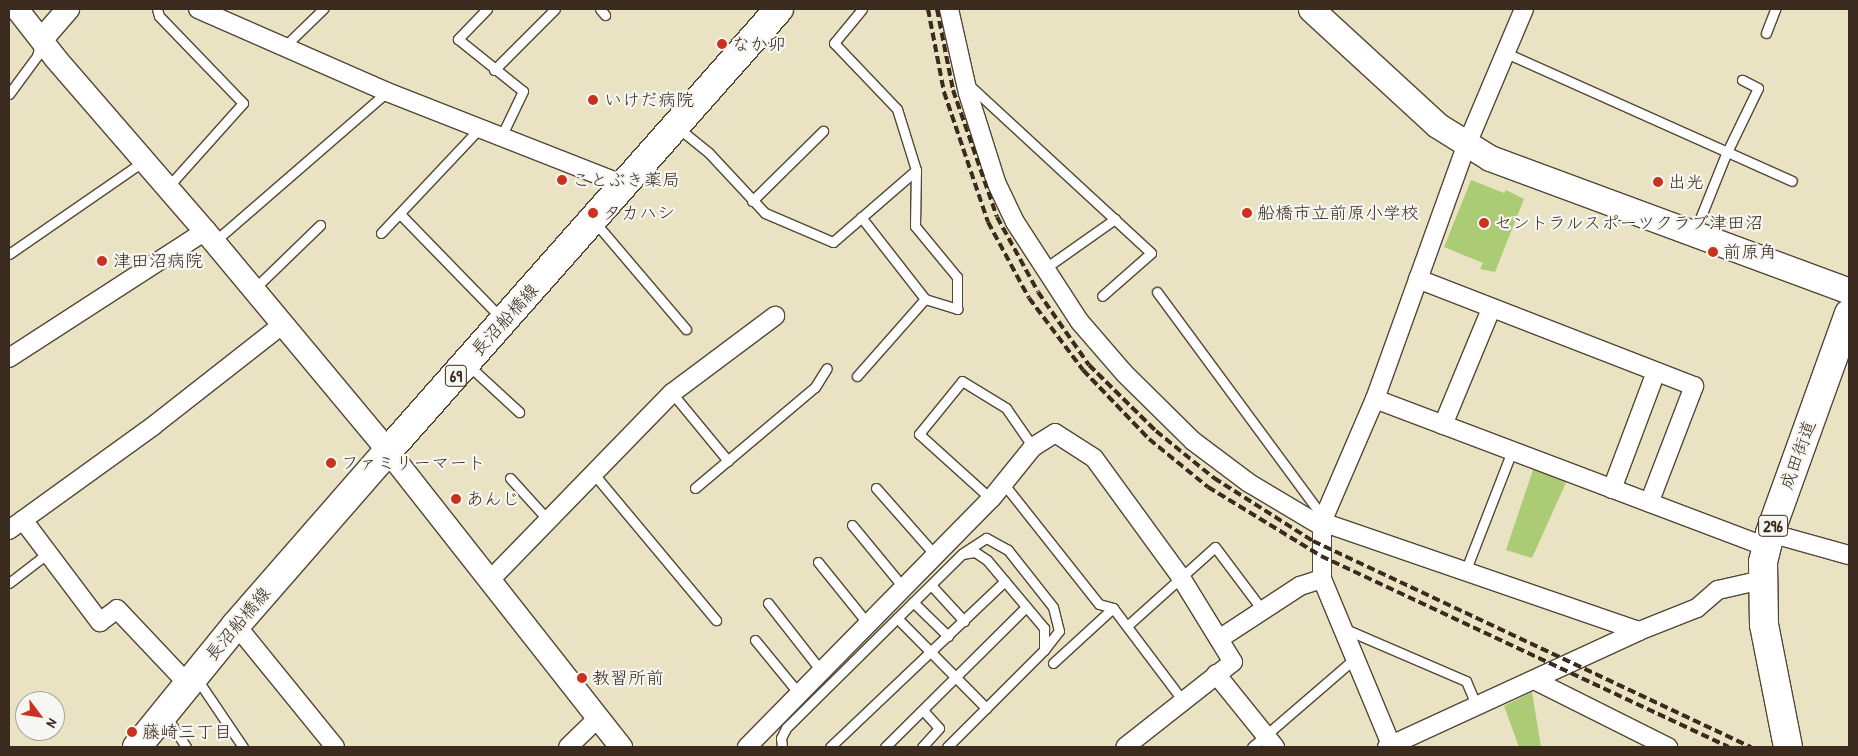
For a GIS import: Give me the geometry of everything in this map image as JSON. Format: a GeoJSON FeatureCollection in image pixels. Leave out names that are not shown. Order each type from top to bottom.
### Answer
{"type":"FeatureCollection","features":[{"type":"Feature","properties":{"kind":"main road","name":"長沼船橋線"},"geometry":{"type":"LineString","coordinates":[[137,747],[236,625],[388,451],[677,127],[779,9]]}},
{"type":"Feature","properties":{"kind":"main road"},"geometry":{"type":"LineString","coordinates":[[1311,9],[1437,125],[1467,144],[1543,180],[1849,291]]}},
{"type":"Feature","properties":{"kind":"main road","name":"成田街道"},"geometry":{"type":"LineString","coordinates":[[1788,747],[1764,625],[1762,580],[1768,540],[1849,314]]}},
{"type":"Feature","properties":{"kind":"street"},"geometry":{"type":"LineString","coordinates":[[17,9],[388,451],[491,579],[621,747]]}},
{"type":"Feature","properties":{"kind":"street"},"geometry":{"type":"LineString","coordinates":[[42,39],[68,9]]}},
{"type":"Feature","properties":{"kind":"street"},"geometry":{"type":"LineString","coordinates":[[198,9],[286,45],[387,92],[624,185]]}},
{"type":"Feature","properties":{"kind":"street"},"geometry":{"type":"LineString","coordinates":[[949,9],[981,143],[996,182],[1015,222],[1080,322],[1124,373],[1193,441],[1249,483],[1322,522],[1639,631]]}},
{"type":"Feature","properties":{"kind":"street"},"geometry":{"type":"LineString","coordinates":[[1524,9],[1467,144],[1375,400],[1322,522],[1322,580],[1390,746],[1476,704],[1536,681],[1639,631],[1697,608],[1718,590],[1762,580]]}},
{"type":"Feature","properties":{"kind":"street"},"geometry":{"type":"LineString","coordinates":[[9,358],[209,237]]}},
{"type":"Feature","properties":{"kind":"street"},"geometry":{"type":"LineString","coordinates":[[1418,279],[1491,309],[1694,386],[1649,503]]}},
{"type":"Feature","properties":{"kind":"street"},"geometry":{"type":"LineString","coordinates":[[1443,425],[1491,309]]}},
{"type":"Feature","properties":{"kind":"street"},"geometry":{"type":"LineString","coordinates":[[491,579],[593,472],[672,393],[775,316]]}},
{"type":"Feature","properties":{"kind":"street"},"geometry":{"type":"LineString","coordinates":[[192,680],[117,609],[100,622],[48,553],[16,525],[153,426],[282,325]]}},
{"type":"Feature","properties":{"kind":"street"},"geometry":{"type":"LineString","coordinates":[[1612,489],[1656,372]]}},
{"type":"Feature","properties":{"kind":"street"},"geometry":{"type":"LineString","coordinates":[[1375,400],[1649,503],[1768,540],[1849,555]]}},
{"type":"Feature","properties":{"kind":"street"},"geometry":{"type":"LineString","coordinates":[[747,747],[868,624],[908,595],[936,556],[990,499],[1033,447],[1055,433],[1094,458],[1180,576],[1233,662],[1125,747]]}},
{"type":"Feature","properties":{"kind":"street"},"geometry":{"type":"LineString","coordinates":[[1219,639],[1300,586],[1322,580]]}},
{"type":"Feature","properties":{"kind":"street"},"geometry":{"type":"LineString","coordinates":[[236,625],[335,747]]}},
{"type":"Feature","properties":{"kind":"street"},"geometry":{"type":"LineString","coordinates":[[1216,674],[1270,741]]}},
{"type":"Feature","properties":{"kind":"street"},"geometry":{"type":"LineString","coordinates":[[1536,681],[1668,747]]}},
{"type":"Feature","properties":{"kind":"street"},"geometry":{"type":"LineString","coordinates":[[568,747],[598,718]]}},
{"type":"Feature","properties":{"kind":"lane"},"geometry":{"type":"LineString","coordinates":[[157,9],[159,16],[243,103],[168,188]]}},
{"type":"Feature","properties":{"kind":"lane"},"geometry":{"type":"LineString","coordinates":[[286,45],[323,9]]}},
{"type":"Feature","properties":{"kind":"lane"},"geometry":{"type":"LineString","coordinates":[[487,9],[458,39],[494,70],[523,91],[501,137]]}},
{"type":"Feature","properties":{"kind":"lane"},"geometry":{"type":"LineString","coordinates":[[494,70],[555,9]]}},
{"type":"Feature","properties":{"kind":"lane"},"geometry":{"type":"LineString","coordinates":[[861,217],[924,299],[957,309],[957,277],[916,226],[916,170],[897,109],[834,43],[862,9]]}},
{"type":"Feature","properties":{"kind":"lane"},"geometry":{"type":"LineString","coordinates":[[1766,33],[1775,9]]}},
{"type":"Feature","properties":{"kind":"lane"},"geometry":{"type":"LineString","coordinates":[[9,94],[37,56],[42,39]]}},
{"type":"Feature","properties":{"kind":"lane"},"geometry":{"type":"LineString","coordinates":[[1506,53],[1726,154],[1792,181]]}},
{"type":"Feature","properties":{"kind":"lane"},"geometry":{"type":"LineString","coordinates":[[1694,235],[1726,154],[1758,88],[1742,80]]}},
{"type":"Feature","properties":{"kind":"lane"},"geometry":{"type":"LineString","coordinates":[[965,81],[1151,253],[1102,296]]}},
{"type":"Feature","properties":{"kind":"lane"},"geometry":{"type":"LineString","coordinates":[[209,237],[387,92]]}},
{"type":"Feature","properties":{"kind":"lane"},"geometry":{"type":"LineString","coordinates":[[677,127],[709,153],[765,213],[833,242],[916,170]]}},
{"type":"Feature","properties":{"kind":"lane"},"geometry":{"type":"LineString","coordinates":[[381,233],[480,128]]}},
{"type":"Feature","properties":{"kind":"lane"},"geometry":{"type":"LineString","coordinates":[[752,201],[823,131]]}},
{"type":"Feature","properties":{"kind":"lane"},"geometry":{"type":"LineString","coordinates":[[9,254],[144,161]]}},
{"type":"Feature","properties":{"kind":"lane"},"geometry":{"type":"LineString","coordinates":[[400,214],[504,321]]}},
{"type":"Feature","properties":{"kind":"lane"},"geometry":{"type":"LineString","coordinates":[[1044,269],[1115,219]]}},
{"type":"Feature","properties":{"kind":"lane"},"geometry":{"type":"LineString","coordinates":[[594,220],[686,330]]}},
{"type":"Feature","properties":{"kind":"lane"},"geometry":{"type":"LineString","coordinates":[[253,290],[320,225]]}},
{"type":"Feature","properties":{"kind":"lane"},"geometry":{"type":"LineString","coordinates":[[1157,292],[1322,522]]}},
{"type":"Feature","properties":{"kind":"lane"},"geometry":{"type":"LineString","coordinates":[[857,376],[924,299]]}},
{"type":"Feature","properties":{"kind":"lane"},"geometry":{"type":"LineString","coordinates":[[467,364],[518,412]]}},
{"type":"Feature","properties":{"kind":"lane"},"geometry":{"type":"LineString","coordinates":[[695,488],[815,388],[827,368]]}},
{"type":"Feature","properties":{"kind":"lane"},"geometry":{"type":"LineString","coordinates":[[990,499],[920,434],[962,381],[1006,408],[1033,447]]}},
{"type":"Feature","properties":{"kind":"lane"},"geometry":{"type":"LineString","coordinates":[[672,393],[728,461]]}},
{"type":"Feature","properties":{"kind":"lane"},"geometry":{"type":"LineString","coordinates":[[1465,572],[1512,451]]}},
{"type":"Feature","properties":{"kind":"lane"},"geometry":{"type":"LineString","coordinates":[[593,472],[716,620]]}},
{"type":"Feature","properties":{"kind":"lane"},"geometry":{"type":"LineString","coordinates":[[510,478],[548,520]]}},
{"type":"Feature","properties":{"kind":"lane"},"geometry":{"type":"LineString","coordinates":[[1003,483],[1099,604],[1113,608],[1183,701]]}},
{"type":"Feature","properties":{"kind":"lane"},"geometry":{"type":"LineString","coordinates":[[876,488],[936,556]]}},
{"type":"Feature","properties":{"kind":"lane"},"geometry":{"type":"LineString","coordinates":[[852,525],[908,595],[948,636]]}},
{"type":"Feature","properties":{"kind":"lane"},"geometry":{"type":"LineString","coordinates":[[782,747],[781,738],[786,728],[897,618],[908,595],[931,585],[962,554],[986,538],[1008,550],[1053,607],[1059,622],[1059,631],[1044,650],[946,747]]}},
{"type":"Feature","properties":{"kind":"lane"},"geometry":{"type":"LineString","coordinates":[[1127,626],[1180,576],[1215,547],[1263,610]]}},
{"type":"Feature","properties":{"kind":"lane"},"geometry":{"type":"LineString","coordinates":[[962,554],[975,552],[987,560],[1005,581],[1044,628],[1044,650]]}},
{"type":"Feature","properties":{"kind":"lane"},"geometry":{"type":"LineString","coordinates":[[9,583],[48,553]]}},
{"type":"Feature","properties":{"kind":"lane"},"geometry":{"type":"LineString","coordinates":[[818,562],[868,624]]}},
{"type":"Feature","properties":{"kind":"lane"},"geometry":{"type":"LineString","coordinates":[[830,747],[1005,581]]}},
{"type":"Feature","properties":{"kind":"lane"},"geometry":{"type":"LineString","coordinates":[[931,585],[964,621]]}},
{"type":"Feature","properties":{"kind":"lane"},"geometry":{"type":"LineString","coordinates":[[768,603],[822,672]]}},
{"type":"Feature","properties":{"kind":"lane"},"geometry":{"type":"LineString","coordinates":[[891,745],[923,710],[1026,607]]}},
{"type":"Feature","properties":{"kind":"lane"},"geometry":{"type":"LineString","coordinates":[[1053,663],[1113,608]]}},
{"type":"Feature","properties":{"kind":"lane"},"geometry":{"type":"LineString","coordinates":[[897,618],[986,708]]}},
{"type":"Feature","properties":{"kind":"lane"},"geometry":{"type":"LineString","coordinates":[[1340,626],[1466,681],[1476,704]]}},
{"type":"Feature","properties":{"kind":"lane"},"geometry":{"type":"LineString","coordinates":[[755,640],[800,695]]}},
{"type":"Feature","properties":{"kind":"lane"},"geometry":{"type":"LineString","coordinates":[[1252,747],[1270,741],[1354,659]]}},
{"type":"Feature","properties":{"kind":"lane"},"geometry":{"type":"LineString","coordinates":[[192,680],[243,747]]}},
{"type":"Feature","properties":{"kind":"lane"},"geometry":{"type":"LineString","coordinates":[[922,747],[938,728],[923,710]]}},
{"type":"Feature","properties":{"kind":"lane"},"geometry":{"type":"LineString","coordinates":[[164,714],[186,747]]}},
{"type":"Feature","properties":{"kind":"green space","name":"セントラルスポーツクラブ津田沼"},"geometry":{"type":"Polygon","coordinates":[[[1471,180],[1504,193],[1506,190],[1524,199],[1495,272],[1480,269],[1483,263],[1444,247],[1471,180]]]}},
{"type":"Feature","properties":{"kind":"green space"},"geometry":{"type":"Polygon","coordinates":[[[1535,464],[1569,476],[1532,558],[1506,550],[1535,464]]]}},
{"type":"Feature","properties":{"kind":"green space"},"geometry":{"type":"Polygon","coordinates":[[[1532,692],[1541,747],[1519,747],[1504,706],[1532,692]]]}},
{"type":"Feature","properties":{"kind":"railway"},"geometry":{"type":"LineString","coordinates":[[928,9],[944,92],[988,222],[1029,298],[1083,370],[1149,439],[1208,487],[1321,556],[1729,747]]}},
{"type":"Feature","properties":{"kind":"railway"},"geometry":{"type":"LineString","coordinates":[[937,9],[953,90],[997,217],[1038,292],[1089,365],[1156,431],[1214,478],[1313,541],[1751,747]]}},
{"type":"Feature","properties":{"kind":"place","name":"なか卯"},"geometry":{"type":"Point","coordinates":[722,44]}},
{"type":"Feature","properties":{"kind":"place","name":"いけだ病院"},"geometry":{"type":"Point","coordinates":[593,100]}},
{"type":"Feature","properties":{"kind":"place","name":"ことぶき薬局"},"geometry":{"type":"Point","coordinates":[562,180]}},
{"type":"Feature","properties":{"kind":"place","name":"出光"},"geometry":{"type":"Point","coordinates":[1658,182]}},
{"type":"Feature","properties":{"kind":"place","name":"タカハシ"},"geometry":{"type":"Point","coordinates":[593,213]}},
{"type":"Feature","properties":{"kind":"place","name":"船橋市立前原小学校"},"geometry":{"type":"Point","coordinates":[1247,213]}},
{"type":"Feature","properties":{"kind":"place","name":"セントラルスポーツクラブ津田沼"},"geometry":{"type":"Point","coordinates":[1484,223]}},
{"type":"Feature","properties":{"kind":"place","name":"前原角"},"geometry":{"type":"Point","coordinates":[1713,252]}},
{"type":"Feature","properties":{"kind":"place","name":"津田沼病院"},"geometry":{"type":"Point","coordinates":[102,261]}},
{"type":"Feature","properties":{"kind":"place","name":"ファミリーマート"},"geometry":{"type":"Point","coordinates":[331,463]}},
{"type":"Feature","properties":{"kind":"place","name":"あんじ"},"geometry":{"type":"Point","coordinates":[456,499]}},
{"type":"Feature","properties":{"kind":"place","name":"教習所前"},"geometry":{"type":"Point","coordinates":[582,678]}},
{"type":"Feature","properties":{"kind":"place","name":"藤崎三丁目"},"geometry":{"type":"Point","coordinates":[132,732]}}]}
